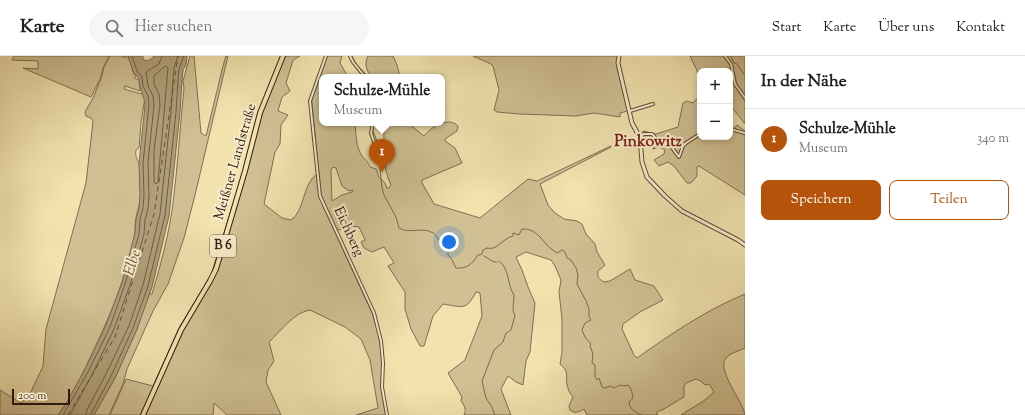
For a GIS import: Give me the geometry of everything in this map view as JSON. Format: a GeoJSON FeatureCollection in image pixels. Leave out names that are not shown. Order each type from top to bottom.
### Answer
{"type":"FeatureCollection","features":[{"type":"Feature","properties":{"kind":"main road","name":"Meißner Landstraße"},"geometry":{"type":"LineString","coordinates":[[143,415],[181,330],[216,269],[245,171],[260,113],[283,56]]}},
{"type":"Feature","properties":{"kind":"street","name":"Eichberg"},"geometry":{"type":"LineString","coordinates":[[320,74],[326,56]]}},
{"type":"Feature","properties":{"kind":"street"},"geometry":{"type":"LineString","coordinates":[[350,56],[362,74]]}},
{"type":"Feature","properties":{"kind":"street"},"geometry":{"type":"LineString","coordinates":[[620,56],[618,63],[628,107],[636,132],[641,136],[644,169],[649,180],[682,211],[745,245]]}},
{"type":"Feature","properties":{"kind":"street"},"geometry":{"type":"LineString","coordinates":[[725,56],[731,64],[735,84],[745,98]]}},
{"type":"Feature","properties":{"kind":"street","name":"Eichberg"},"geometry":{"type":"LineString","coordinates":[[319,76],[310,101],[320,196],[374,313],[381,345],[382,387],[387,415]]}},
{"type":"Feature","properties":{"kind":"street"},"geometry":{"type":"LineString","coordinates":[[630,112],[653,104]]}},
{"type":"Feature","properties":{"kind":"street"},"geometry":{"type":"LineString","coordinates":[[372,126],[371,133],[375,145]]}},
{"type":"Feature","properties":{"kind":"street"},"geometry":{"type":"LineString","coordinates":[[733,130],[745,133]]}},
{"type":"Feature","properties":{"kind":"street"},"geometry":{"type":"LineString","coordinates":[[641,136],[652,134],[660,142],[670,145],[679,157],[683,146],[697,136]]}},
{"type":"Feature","properties":{"kind":"shaded area"},"geometry":{"type":"Polygon","coordinates":[[[14,56],[109,56],[91,97],[23,68],[38,69],[38,61],[12,60],[14,56]]]}},
{"type":"Feature","properties":{"kind":"shaded area"},"geometry":{"type":"Polygon","coordinates":[[[110,56],[129,57],[133,72],[136,76],[134,78],[139,80],[140,91],[125,86],[124,89],[142,94],[145,97],[139,148],[136,150],[136,157],[140,170],[140,201],[135,234],[127,267],[116,300],[82,376],[58,415],[0,415],[0,390],[21,403],[29,396],[43,366],[46,329],[86,183],[93,121],[91,118],[86,116],[85,112],[93,98],[104,67],[110,56]]]}},
{"type":"Feature","properties":{"kind":"shaded area"},"geometry":{"type":"Polygon","coordinates":[[[190,56],[194,56],[201,133],[206,136],[223,66],[226,56],[228,56],[184,238],[168,284],[153,311],[127,369],[123,384],[109,415],[94,415],[115,378],[137,329],[149,294],[152,294],[162,260],[173,203],[184,88],[183,81],[190,56]]]}},
{"type":"Feature","properties":{"kind":"shaded area"},"geometry":{"type":"Polygon","coordinates":[[[284,56],[300,56],[293,60],[286,83],[290,91],[282,97],[278,111],[288,115],[281,125],[280,144],[275,152],[264,204],[282,218],[291,220],[296,216],[299,210],[312,178],[317,174],[320,197],[323,206],[373,315],[380,339],[382,362],[381,389],[386,415],[356,415],[378,408],[370,360],[361,339],[345,327],[310,310],[298,315],[269,342],[274,361],[268,370],[266,382],[281,415],[227,415],[214,403],[213,415],[144,415],[183,328],[211,283],[258,124],[284,56]]]}},
{"type":"Feature","properties":{"kind":"shaded area"},"geometry":{"type":"Polygon","coordinates":[[[327,56],[342,56],[340,63],[346,74],[321,74],[327,56]]]}},
{"type":"Feature","properties":{"kind":"shaded area"},"geometry":{"type":"Polygon","coordinates":[[[368,56],[393,56],[399,74],[370,74],[366,67],[368,56]]]}},
{"type":"Feature","properties":{"kind":"shaded area"},"geometry":{"type":"Polygon","coordinates":[[[473,56],[618,56],[617,67],[628,111],[620,113],[620,117],[594,113],[576,116],[497,112],[494,110],[499,90],[493,66],[473,56]]]}},
{"type":"Feature","properties":{"kind":"shaded area"},"geometry":{"type":"Polygon","coordinates":[[[690,56],[745,56],[745,124],[733,109],[733,68],[697,68],[697,71],[690,56]]]}},
{"type":"Feature","properties":{"kind":"shaded area"},"geometry":{"type":"Polygon","coordinates":[[[319,78],[319,126],[355,126],[360,153],[370,167],[376,169],[379,177],[385,183],[387,188],[391,185],[385,163],[384,126],[412,126],[424,136],[435,126],[445,126],[445,122],[454,123],[458,126],[457,131],[445,139],[445,141],[455,148],[462,163],[422,180],[422,183],[434,204],[480,218],[528,179],[537,181],[611,146],[540,184],[548,205],[555,213],[564,219],[577,221],[582,224],[586,234],[595,244],[597,252],[605,265],[598,271],[598,276],[601,280],[604,282],[610,281],[630,269],[635,280],[654,286],[663,300],[640,312],[623,324],[622,329],[634,355],[637,358],[676,331],[716,307],[745,294],[745,348],[732,353],[726,358],[724,370],[745,415],[681,415],[705,400],[714,392],[709,384],[705,385],[696,379],[686,383],[684,386],[684,397],[657,412],[656,413],[658,415],[587,415],[584,409],[577,412],[570,410],[569,406],[573,397],[568,389],[565,370],[560,364],[562,352],[562,319],[559,292],[561,280],[551,260],[526,252],[516,257],[535,303],[530,352],[526,361],[523,385],[508,376],[501,389],[511,415],[464,415],[465,409],[461,401],[462,397],[448,373],[465,360],[482,316],[480,293],[476,292],[473,298],[466,305],[460,307],[443,304],[433,316],[424,346],[420,346],[411,329],[405,309],[405,292],[388,266],[394,263],[384,247],[372,252],[364,248],[361,242],[365,240],[359,227],[351,226],[351,229],[336,230],[321,194],[312,98],[319,78]],[[333,167],[331,170],[332,201],[342,195],[352,192],[353,190],[349,191],[342,186],[336,168],[333,167]]]}},
{"type":"Feature","properties":{"kind":"shaded area"},"geometry":{"type":"Polygon","coordinates":[[[697,98],[697,140],[733,140],[733,128],[737,125],[745,131],[745,195],[699,166],[697,167],[697,176],[691,183],[687,183],[674,166],[668,162],[659,166],[654,160],[664,154],[665,150],[659,147],[653,149],[654,145],[644,137],[643,131],[656,134],[678,127],[683,103],[687,101],[693,103],[697,98]]]}},
{"type":"Feature","properties":{"kind":"shaded area"},"geometry":{"type":"Polygon","coordinates":[[[233,204],[213,274],[198,299],[142,415],[110,415],[126,379],[153,386],[180,326],[211,275],[233,204]]]}},
{"type":"Feature","properties":{"kind":"water","name":"Elbe"},"geometry":{"type":"Polygon","coordinates":[[[128,56],[143,56],[143,59],[146,61],[154,56],[187,56],[186,65],[183,70],[169,216],[152,287],[137,329],[115,378],[94,415],[58,415],[84,371],[106,325],[122,283],[135,233],[140,196],[139,163],[145,105],[139,78],[134,74],[128,56]]]}},
{"type":"Feature","properties":{"kind":"waterway"},"geometry":{"type":"LineString","coordinates":[[352,56],[356,64],[365,74]]}},
{"type":"Feature","properties":{"kind":"waterway"},"geometry":{"type":"LineString","coordinates":[[731,56],[734,63],[737,64],[745,76]]}},
{"type":"Feature","properties":{"kind":"waterway"},"geometry":{"type":"LineString","coordinates":[[374,126],[373,131],[377,141],[382,188],[384,195],[396,217],[399,228],[403,230],[423,230],[434,233],[440,241],[448,247],[448,255],[456,268],[463,268],[469,265],[478,255],[482,254],[483,250],[487,248],[494,248],[509,237],[513,236],[513,233],[519,235],[522,229],[530,230],[539,236],[557,253],[562,250],[565,252],[567,258],[571,260],[576,268],[578,275],[577,284],[589,309],[589,317],[591,320],[585,323],[582,330],[585,337],[591,344],[590,346],[593,354],[592,363],[595,365],[595,377],[597,380],[599,378],[602,387],[604,388],[611,386],[614,388],[620,385],[628,385],[633,398],[629,402],[630,405],[632,409],[641,415]]}},
{"type":"Feature","properties":{"kind":"waterway"},"geometry":{"type":"LineString","coordinates":[[484,256],[494,262],[497,262]]}},
{"type":"Feature","properties":{"kind":"waterway"},"geometry":{"type":"LineString","coordinates":[[495,415],[486,398],[482,381],[494,350],[503,342],[506,333],[511,330],[515,315],[513,311],[514,295],[510,287],[505,268],[499,261]]}},
{"type":"Feature","properties":{"kind":"ferry route"},"geometry":{"type":"LineString","coordinates":[[68,415],[115,337],[154,214],[178,56]]}},
{"type":"Feature","properties":{"kind":"place","name":"Schulze-Mühle"},"geometry":{"type":"Point","coordinates":[382,172]}},
{"type":"Feature","properties":{"kind":"district","name":"Pinkowitz"},"geometry":{"type":"Point","coordinates":[648,142]}}]}
